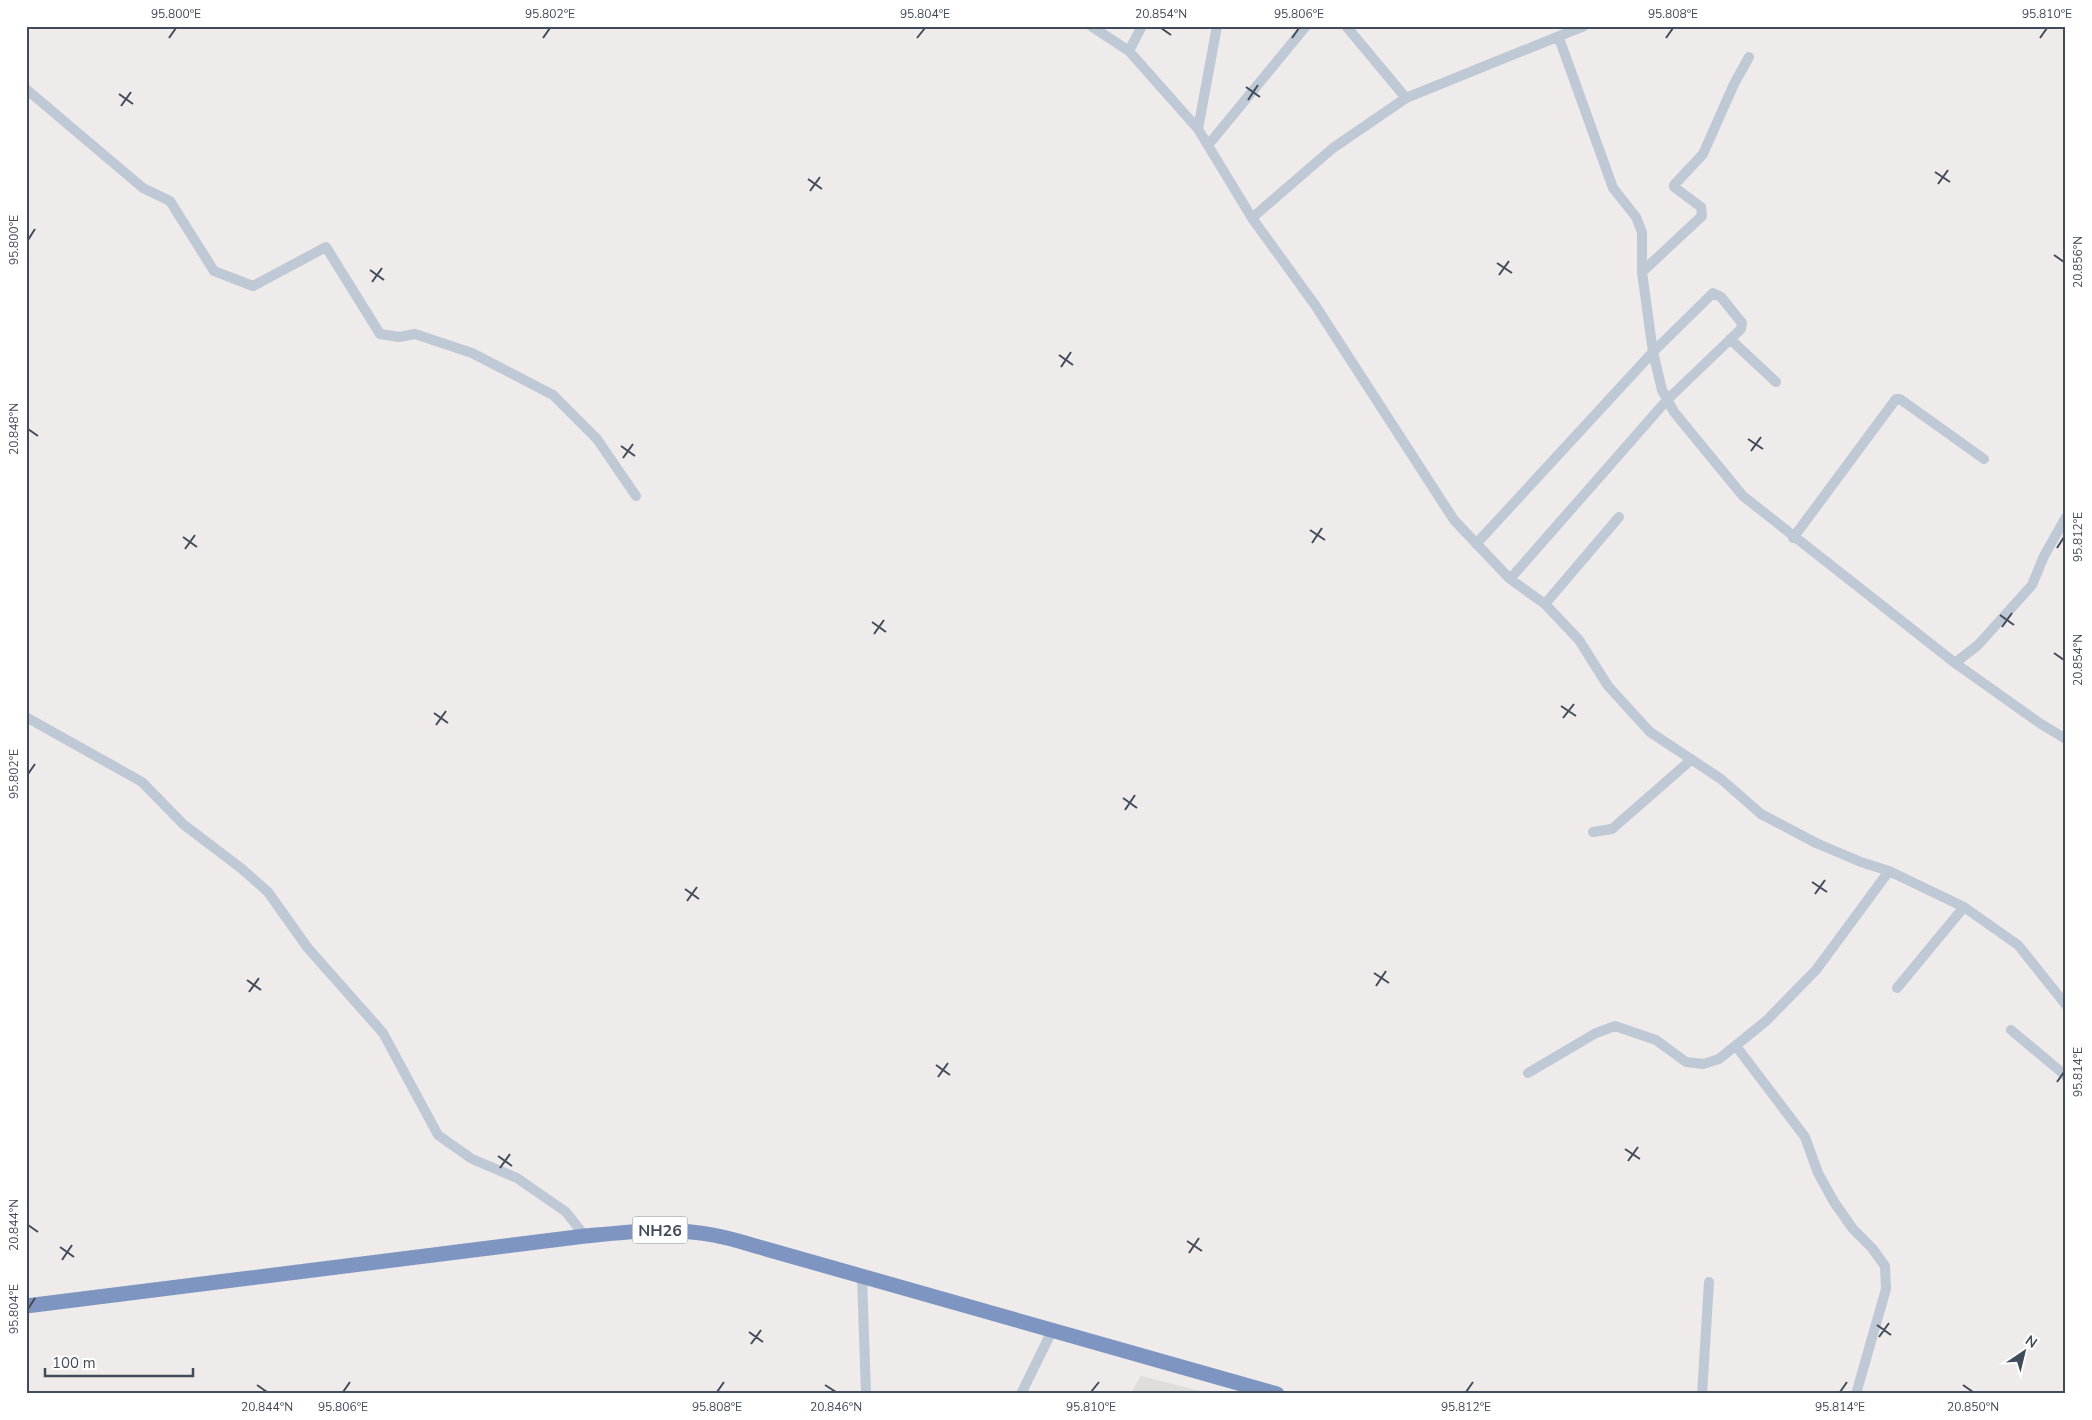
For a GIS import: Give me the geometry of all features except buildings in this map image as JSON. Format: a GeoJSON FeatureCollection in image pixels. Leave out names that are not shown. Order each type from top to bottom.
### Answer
{"type":"FeatureCollection","features":[{"type":"Feature","properties":{"kind":"highway","name":"NH26"},"geometry":{"type":"LineString","coordinates":[[26,1306],[585,1236],[658,1230],[714,1235],[1277,1394]]}},
{"type":"Feature","properties":{"kind":"street"},"geometry":{"type":"LineString","coordinates":[[1091,26],[1129,51],[1198,129],[1209,144],[1252,218],[1315,305],[1454,520],[1510,579],[1545,604],[1579,640],[1608,686],[1650,732],[1721,779],[1761,814],[1816,843],[1861,862],[1889,871],[1964,907],[2018,945],[2066,1005]]}},
{"type":"Feature","properties":{"kind":"street"},"geometry":{"type":"LineString","coordinates":[[1129,51],[1142,26]]}},
{"type":"Feature","properties":{"kind":"street"},"geometry":{"type":"LineString","coordinates":[[1198,129],[1217,26]]}},
{"type":"Feature","properties":{"kind":"street"},"geometry":{"type":"LineString","coordinates":[[1209,144],[1306,26]]}},
{"type":"Feature","properties":{"kind":"street"},"geometry":{"type":"LineString","coordinates":[[1346,26],[1406,98]]}},
{"type":"Feature","properties":{"kind":"street"},"geometry":{"type":"LineString","coordinates":[[1252,218],[1334,148],[1406,98],[1496,60],[1559,38],[1584,26]]}},
{"type":"Feature","properties":{"kind":"street"},"geometry":{"type":"LineString","coordinates":[[1559,38],[1613,188],[1636,217],[1642,232],[1642,272],[1653,352],[1662,390],[1674,412],[1743,496],[1793,538],[1883,604],[1955,663],[2041,724],[2066,739]]}},
{"type":"Feature","properties":{"kind":"street"},"geometry":{"type":"LineString","coordinates":[[1642,272],[1702,216],[1701,206],[1674,187],[1674,185],[1703,154],[1734,84],[1749,57]]}},
{"type":"Feature","properties":{"kind":"street"},"geometry":{"type":"LineString","coordinates":[[26,89],[143,188],[170,201],[214,271],[253,286],[326,247],[380,334],[400,338],[415,334],[472,353],[552,396],[597,439],[636,496]]}},
{"type":"Feature","properties":{"kind":"street"},"geometry":{"type":"LineString","coordinates":[[1476,544],[1653,352],[1713,293],[1721,297],[1742,323],[1741,329],[1667,400],[1510,579]]}},
{"type":"Feature","properties":{"kind":"street"},"geometry":{"type":"LineString","coordinates":[[1730,339],[1776,382]]}},
{"type":"Feature","properties":{"kind":"street"},"geometry":{"type":"LineString","coordinates":[[1793,538],[1896,399],[1900,399],[1984,459]]}},
{"type":"Feature","properties":{"kind":"street"},"geometry":{"type":"LineString","coordinates":[[1545,604],[1619,517]]}},
{"type":"Feature","properties":{"kind":"street"},"geometry":{"type":"LineString","coordinates":[[1955,663],[1978,645],[2032,584],[2044,556],[2066,517]]}},
{"type":"Feature","properties":{"kind":"street"},"geometry":{"type":"LineString","coordinates":[[26,717],[142,782],[183,824],[242,869],[268,892],[307,947],[383,1033],[438,1135],[472,1159],[517,1178],[566,1212],[585,1236]]}},
{"type":"Feature","properties":{"kind":"street"},"geometry":{"type":"LineString","coordinates":[[1593,832],[1612,830],[1692,760]]}},
{"type":"Feature","properties":{"kind":"street"},"geometry":{"type":"LineString","coordinates":[[1528,1073],[1596,1032],[1615,1026],[1656,1040],[1686,1062],[1703,1064],[1719,1060],[1766,1021],[1816,970],[1889,871]]}},
{"type":"Feature","properties":{"kind":"street"},"geometry":{"type":"LineString","coordinates":[[1898,988],[1964,907]]}},
{"type":"Feature","properties":{"kind":"street"},"geometry":{"type":"LineString","coordinates":[[2011,1030],[2066,1076]]}},
{"type":"Feature","properties":{"kind":"street"},"geometry":{"type":"LineString","coordinates":[[1736,1046],[1805,1137],[1818,1173],[1834,1202],[1853,1229],[1872,1248],[1885,1266],[1886,1289],[1856,1394]]}},
{"type":"Feature","properties":{"kind":"street"},"geometry":{"type":"LineString","coordinates":[[862,1277],[866,1394]]}},
{"type":"Feature","properties":{"kind":"street"},"geometry":{"type":"LineString","coordinates":[[1702,1394],[1709,1282]]}},
{"type":"Feature","properties":{"kind":"street"},"geometry":{"type":"LineString","coordinates":[[1021,1394],[1052,1331]]}},
{"type":"Feature","properties":{"kind":"shaded area"},"geometry":{"type":"Polygon","coordinates":[[[1141,1376],[1212,1394],[1130,1394],[1141,1376]]]}}]}
